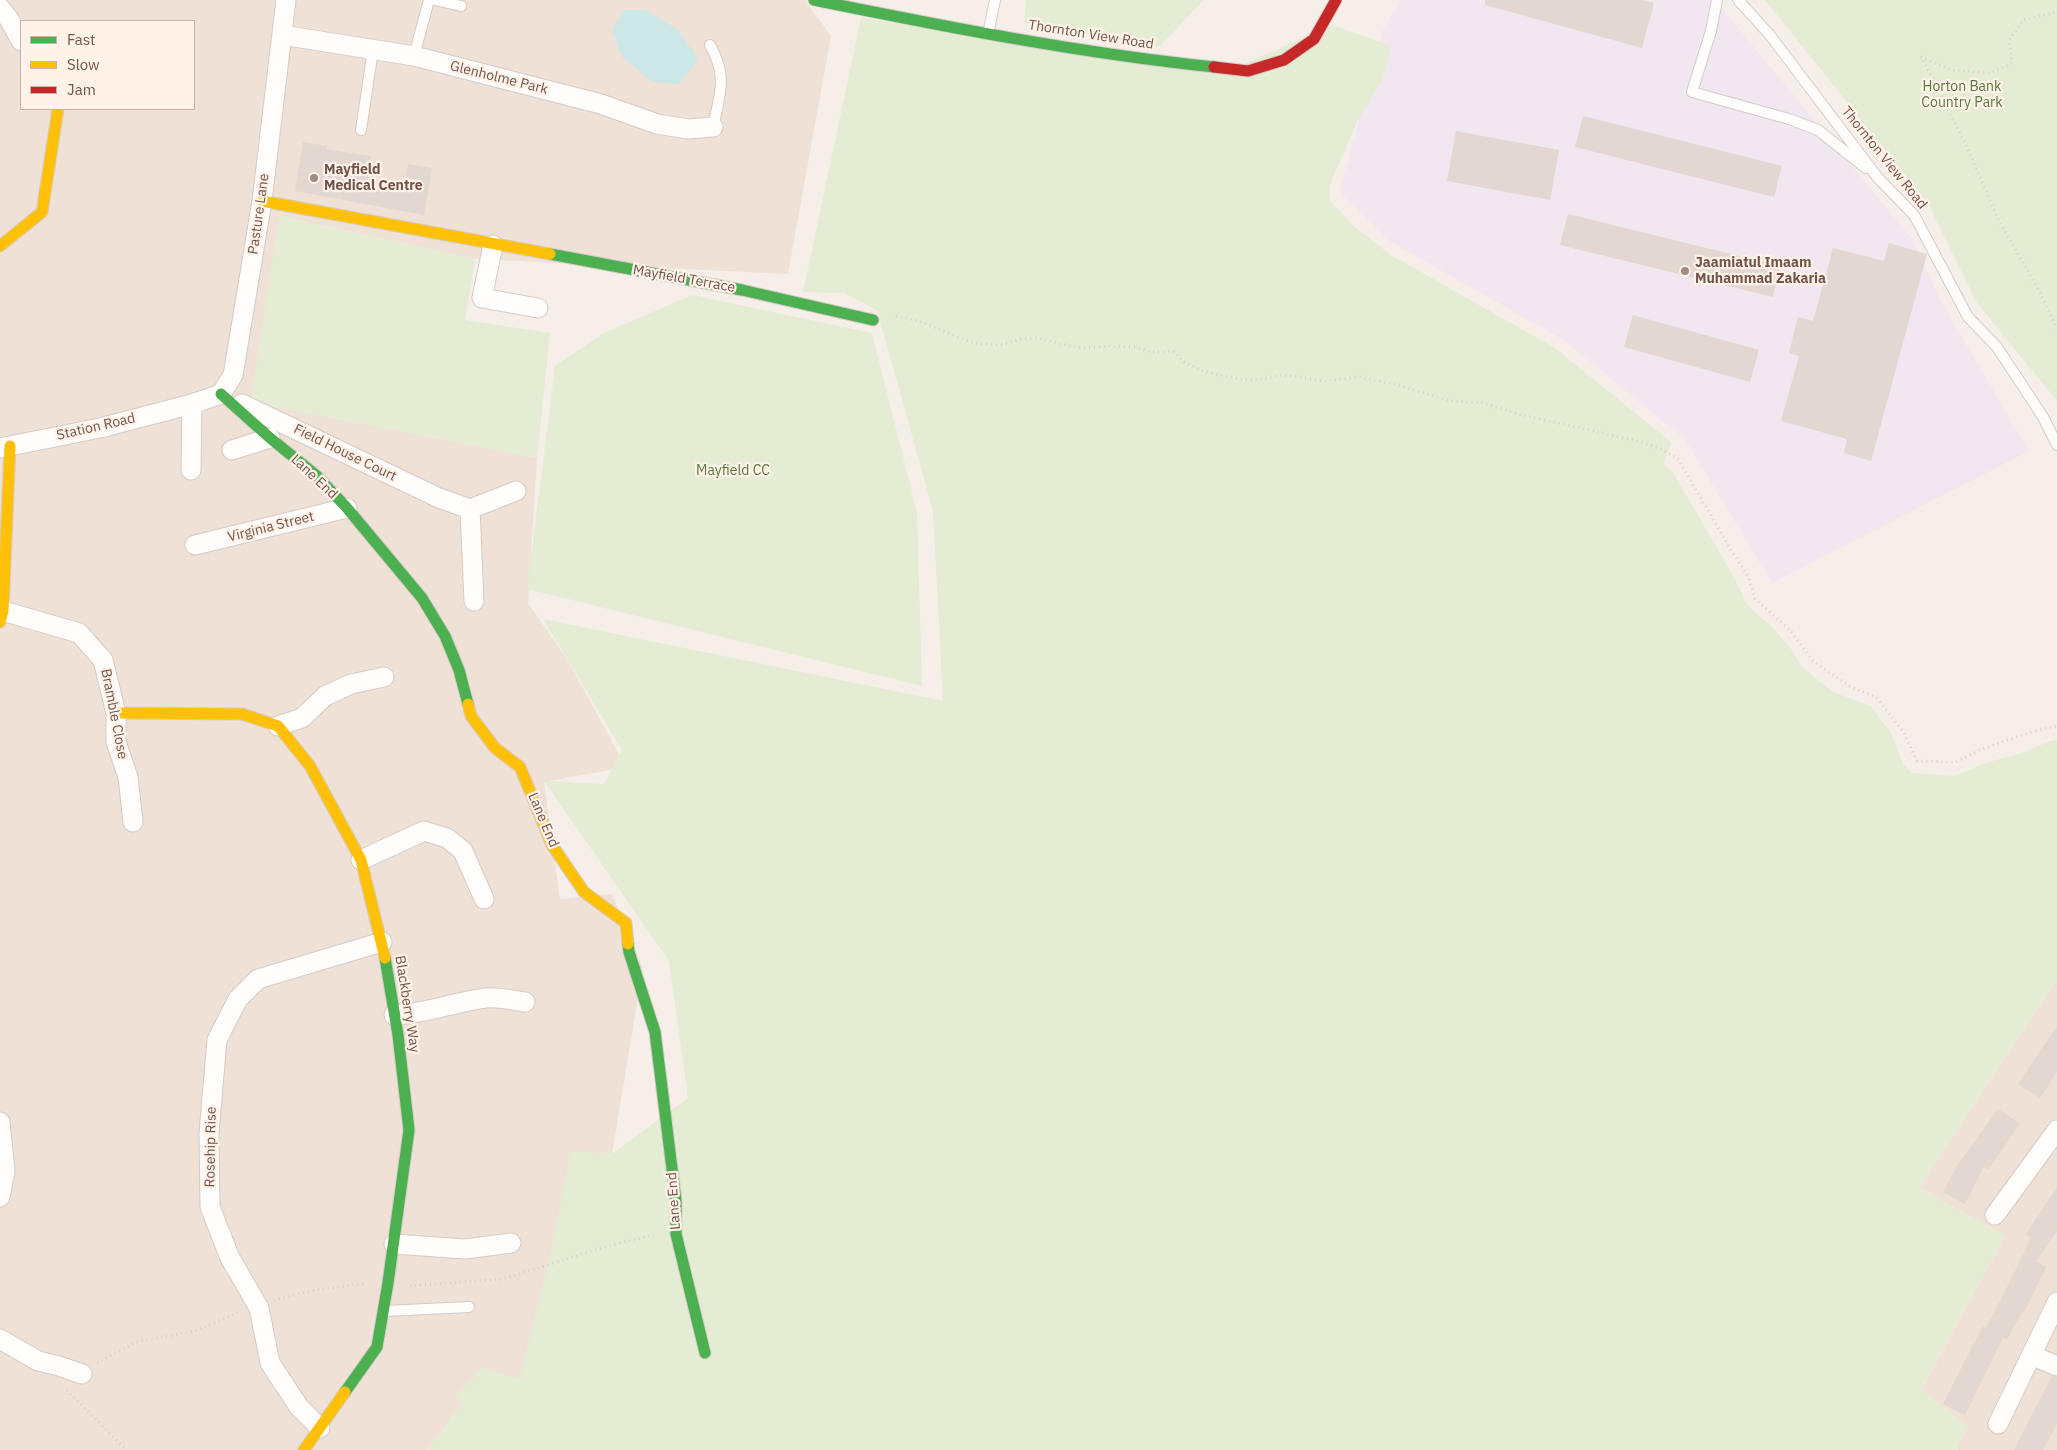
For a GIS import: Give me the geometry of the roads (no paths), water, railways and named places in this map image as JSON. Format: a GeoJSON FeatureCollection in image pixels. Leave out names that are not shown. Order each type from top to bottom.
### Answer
{"type":"FeatureCollection","features":[{"type":"Feature","properties":{"kind":"street","name":"Pasture Lane"},"geometry":{"type":"LineString","coordinates":[[221,394],[233,375],[262,201],[286,0]]}},
{"type":"Feature","properties":{"kind":"street","name":"Thornton View Road"},"geometry":{"type":"LineString","coordinates":[[814,0],[988,35],[1164,62],[1248,71],[1284,60],[1314,39],[1336,0]]}},
{"type":"Feature","properties":{"kind":"street"},"geometry":{"type":"LineString","coordinates":[[0,8],[10,19],[20,39]]}},
{"type":"Feature","properties":{"kind":"street","name":"Glenholme Park"},"geometry":{"type":"LineString","coordinates":[[282,36],[414,56],[601,104],[657,124],[688,129],[713,127]]}},
{"type":"Feature","properties":{"kind":"street"},"geometry":{"type":"LineString","coordinates":[[0,246],[42,212],[58,110]]}},
{"type":"Feature","properties":{"kind":"street","name":"Mayfield Terrace"},"geometry":{"type":"LineString","coordinates":[[262,201],[742,290],[828,312],[873,320]]}},
{"type":"Feature","properties":{"kind":"street"},"geometry":{"type":"LineString","coordinates":[[494,244],[482,298],[538,308]]}},
{"type":"Feature","properties":{"kind":"street"},"geometry":{"type":"LineString","coordinates":[[191,470],[192,404],[221,394]]}},
{"type":"Feature","properties":{"kind":"street","name":"Lane End"},"geometry":{"type":"LineString","coordinates":[[221,394],[270,438],[317,476],[347,508],[422,598],[448,644],[459,670],[471,716],[495,748],[520,766],[552,845],[584,892],[626,923],[630,952],[655,1032],[676,1201],[676,1234],[705,1353]]}},
{"type":"Feature","properties":{"kind":"street","name":"Field House Court"},"geometry":{"type":"LineString","coordinates":[[221,394],[440,498],[470,510]]}},
{"type":"Feature","properties":{"kind":"street","name":"Station Road"},"geometry":{"type":"LineString","coordinates":[[5,447],[100,428],[192,404]]}},
{"type":"Feature","properties":{"kind":"street"},"geometry":{"type":"LineString","coordinates":[[232,450],[270,438]]}},
{"type":"Feature","properties":{"kind":"street"},"geometry":{"type":"LineString","coordinates":[[1,617],[5,447]]}},
{"type":"Feature","properties":{"kind":"street"},"geometry":{"type":"LineString","coordinates":[[474,601],[470,510],[516,491]]}},
{"type":"Feature","properties":{"kind":"street","name":"Virginia Street"},"geometry":{"type":"LineString","coordinates":[[195,545],[347,508]]}},
{"type":"Feature","properties":{"kind":"street","name":"Bramble Close"},"geometry":{"type":"LineString","coordinates":[[1,617],[79,633],[103,660],[116,713],[116,742],[128,777],[133,822]]}},
{"type":"Feature","properties":{"kind":"street"},"geometry":{"type":"LineString","coordinates":[[116,713],[242,714],[278,726],[302,718],[325,696],[351,684],[384,677]]}},
{"type":"Feature","properties":{"kind":"street","name":"Blackberry Way"},"geometry":{"type":"LineString","coordinates":[[278,726],[310,766],[361,860],[382,942],[394,1015],[409,1130],[394,1244],[377,1347],[304,1450]]}},
{"type":"Feature","properties":{"kind":"street"},"geometry":{"type":"LineString","coordinates":[[361,860],[424,830],[447,838],[463,851],[484,899]]}},
{"type":"Feature","properties":{"kind":"street","name":"Rosehip Rise"},"geometry":{"type":"LineString","coordinates":[[320,1428],[299,1407],[270,1363],[258,1308],[230,1258],[210,1206],[209,1133],[218,1040],[238,999],[258,979],[382,942]]}},
{"type":"Feature","properties":{"kind":"street"},"geometry":{"type":"LineString","coordinates":[[394,1015],[430,1012],[463,1002],[489,998],[525,1002]]}},
{"type":"Feature","properties":{"kind":"street"},"geometry":{"type":"LineString","coordinates":[[0,1122],[5,1171],[0,1197]]}},
{"type":"Feature","properties":{"kind":"street"},"geometry":{"type":"LineString","coordinates":[[1995,1215],[2057,1130]]}},
{"type":"Feature","properties":{"kind":"street"},"geometry":{"type":"LineString","coordinates":[[394,1244],[465,1249],[511,1243]]}},
{"type":"Feature","properties":{"kind":"street"},"geometry":{"type":"LineString","coordinates":[[1998,1424],[2057,1302]]}},
{"type":"Feature","properties":{"kind":"street"},"geometry":{"type":"LineString","coordinates":[[0,1339],[38,1361],[82,1374]]}},
{"type":"Feature","properties":{"kind":"street"},"geometry":{"type":"LineString","coordinates":[[2031,1355],[2057,1366]]}},
{"type":"Feature","properties":{"kind":"lane"},"geometry":{"type":"LineString","coordinates":[[414,56],[429,0]]}},
{"type":"Feature","properties":{"kind":"lane"},"geometry":{"type":"LineString","coordinates":[[435,0],[461,6]]}},
{"type":"Feature","properties":{"kind":"lane"},"geometry":{"type":"LineString","coordinates":[[988,35],[995,0]]}},
{"type":"Feature","properties":{"kind":"lane"},"geometry":{"type":"LineString","coordinates":[[1716,0],[1711,30],[1692,92],[1790,119],[1818,130],[1878,178]]}},
{"type":"Feature","properties":{"kind":"lane","name":"Thornton View Road"},"geometry":{"type":"LineString","coordinates":[[1738,0],[1769,34],[1878,178],[1914,215],[1968,317],[1997,347],[2043,417],[2057,445]]}},
{"type":"Feature","properties":{"kind":"lane"},"geometry":{"type":"LineString","coordinates":[[710,45],[718,59],[722,74],[721,90],[713,127]]}},
{"type":"Feature","properties":{"kind":"lane"},"geometry":{"type":"LineString","coordinates":[[361,130],[373,50]]}},
{"type":"Feature","properties":{"kind":"lane"},"geometry":{"type":"LineString","coordinates":[[383,1311],[469,1306]]}},
{"type":"Feature","properties":{"kind":"water"},"geometry":{"type":"Polygon","coordinates":[[[624,10],[646,10],[678,30],[698,59],[679,84],[653,82],[622,57],[612,30],[624,10]]]}},
{"type":"Feature","properties":{"kind":"place","name":"Mayfield Medical Centre"},"geometry":{"type":"Point","coordinates":[314,178]}},
{"type":"Feature","properties":{"kind":"place","name":"Jaamiatul Imaam Muhammad Zakaria"},"geometry":{"type":"Point","coordinates":[1685,271]}},
{"type":"Feature","properties":{"kind":"park label","name":"Horton Bank Country Park"},"geometry":{"type":"Point","coordinates":[1962,95]}},
{"type":"Feature","properties":{"kind":"park label","name":"Mayfield CC"},"geometry":{"type":"Point","coordinates":[733,471]}}]}
